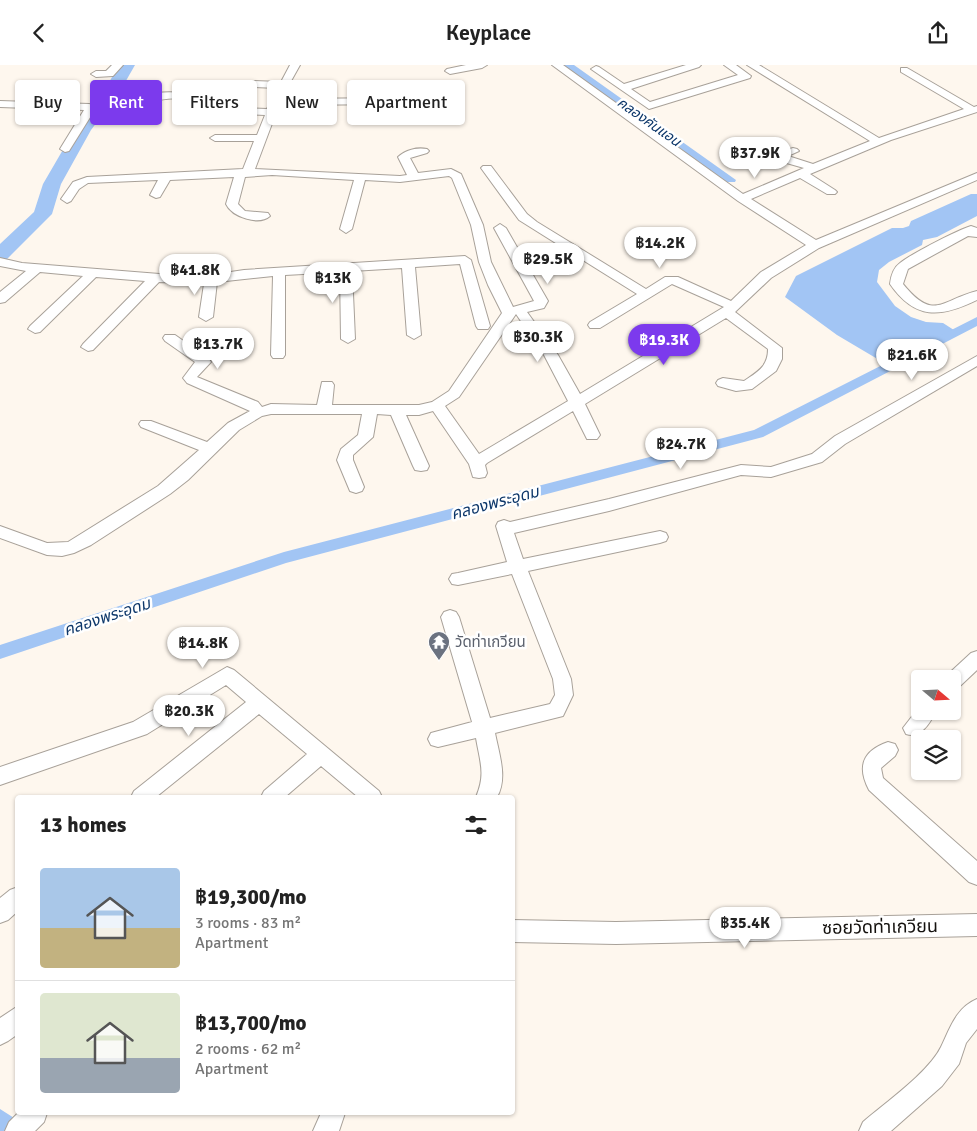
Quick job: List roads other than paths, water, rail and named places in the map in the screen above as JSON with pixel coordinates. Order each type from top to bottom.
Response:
[{"type":"street","points":[[96,74],[109,74],[118,65]]},
{"type":"street","points":[[286,80],[294,65]]},
{"type":"street","points":[[450,71],[482,65]]},
{"type":"street","points":[[557,65],[742,199],[815,245]]},
{"type":"street","points":[[611,65],[596,69],[649,106],[746,75],[729,65]]},
{"type":"street","points":[[622,88],[696,65]]},
{"type":"street","points":[[752,65],[879,142]]},
{"type":"street","points":[[904,70],[975,109]]},
{"type":"street","points":[[162,97],[201,97],[210,101],[208,108],[211,110],[267,107]]},
{"type":"street","points":[[612,104],[636,97]]},
{"type":"street","points":[[0,104],[89,107],[89,111],[65,149]]},
{"type":"street","points":[[742,199],[879,142],[975,109]]},
{"type":"street","points":[[264,216],[237,213],[232,205],[267,120]]},
{"type":"street","points":[[239,129],[263,128]]},
{"type":"street","points":[[214,138],[263,128]]},
{"type":"street","points":[[414,177],[404,157],[410,153],[423,151]]},
{"type":"street","points":[[793,151],[778,156],[789,163],[802,163],[814,168]]},
{"type":"street","points":[[487,167],[522,217],[646,294]]},
{"type":"street","points":[[67,199],[79,182],[245,172],[392,179],[451,171],[457,176],[477,225],[485,262],[494,285],[514,312],[532,325],[577,401],[592,435]]},
{"type":"street","points":[[801,173],[831,192]]},
{"type":"street","points":[[156,195],[166,176]]},
{"type":"street","points":[[437,405],[478,467],[577,401],[729,309],[766,275],[815,245],[977,176]]},
{"type":"street","points":[[346,229],[360,177]]},
{"type":"street","points":[[0,532],[61,550],[76,546],[154,497],[181,476],[241,419],[258,411],[271,409],[318,413],[369,414],[396,410],[419,410],[437,405],[454,394],[514,312],[539,305],[541,301],[500,228]]},
{"type":"street","points":[[975,230],[903,265],[898,274],[896,284],[913,301],[928,311],[948,309],[977,295]]},
{"type":"street","points":[[0,263],[37,269],[197,281],[244,274],[466,260],[483,326]]},
{"type":"street","points":[[408,264],[414,335]]},
{"type":"street","points":[[346,268],[348,339]]},
{"type":"street","points":[[0,299],[37,269]]},
{"type":"street","points":[[35,329],[94,272]]},
{"type":"street","points":[[278,355],[279,272]]},
{"type":"street","points":[[88,347],[155,277]]},
{"type":"street","points":[[206,317],[211,279]]},
{"type":"street","points":[[595,325],[674,279],[729,309],[775,348],[775,359],[771,369],[747,386],[723,383]]},
{"type":"street","points":[[170,338],[204,362],[190,378],[192,380],[253,405],[258,411]]},
{"type":"street","points":[[438,739],[484,729],[556,709],[564,695],[562,679],[510,547],[504,527],[608,505],[741,469],[771,472],[817,458],[840,440],[977,360]]},
{"type":"street","points":[[318,413],[328,385]]},
{"type":"street","points":[[396,410],[421,466]]},
{"type":"street","points":[[356,487],[345,460],[346,453],[365,437],[369,414]]},
{"type":"street","points":[[146,424],[210,449]]},
{"type":"street","points":[[458,579],[660,537]]},
{"type":"street","points":[[450,617],[484,729],[493,777],[492,789],[488,795]]},
{"type":"street","points":[[961,673],[977,658]]},
{"type":"street","points":[[0,776],[140,728],[227,675],[370,795]]},
{"type":"street","points":[[144,795],[259,703]]},
{"type":"street","points":[[913,728],[920,720]]},
{"type":"street","points":[[888,749],[875,760],[870,769],[870,774],[876,784],[977,875]]},
{"type":"street","points":[[273,795],[320,755]]},
{"type":"street","points":[[0,912],[15,900]]},
{"type":"street","name":"ซอยวัดท่าเกวียน","points":[[515,931],[616,933],[977,925]]},
{"type":"street","points":[[872,1131],[933,1077],[950,1055],[956,1037],[962,1028],[977,1011]]},
{"type":"street","points":[[0,1033],[15,1020]]},
{"type":"street","points":[[18,1131],[34,1115]]},
{"type":"street","points":[[326,1131],[333,1115]]},
{"type":"water","points":[[971,194],[977,194],[977,216],[937,237],[923,240],[922,245],[889,262],[879,270],[877,282],[895,306],[911,317],[926,322],[943,323],[957,332],[891,367],[837,335],[785,297],[796,276],[892,228],[909,226],[911,221]]},
{"type":"waterway","points":[[0,255],[43,214],[52,184],[83,129],[111,93],[127,65]]},
{"type":"waterway","name":"คลองคันแอน","points":[[568,65],[731,180]]},
{"type":"waterway","name":"คลองพระอุดม","points":[[0,652],[284,558],[758,434],[977,321]]},
{"type":"waterway","points":[[0,1121],[14,1131]]},
{"type":"place","name":"วัดท่าเกวียน","points":[[439,661]]}]
